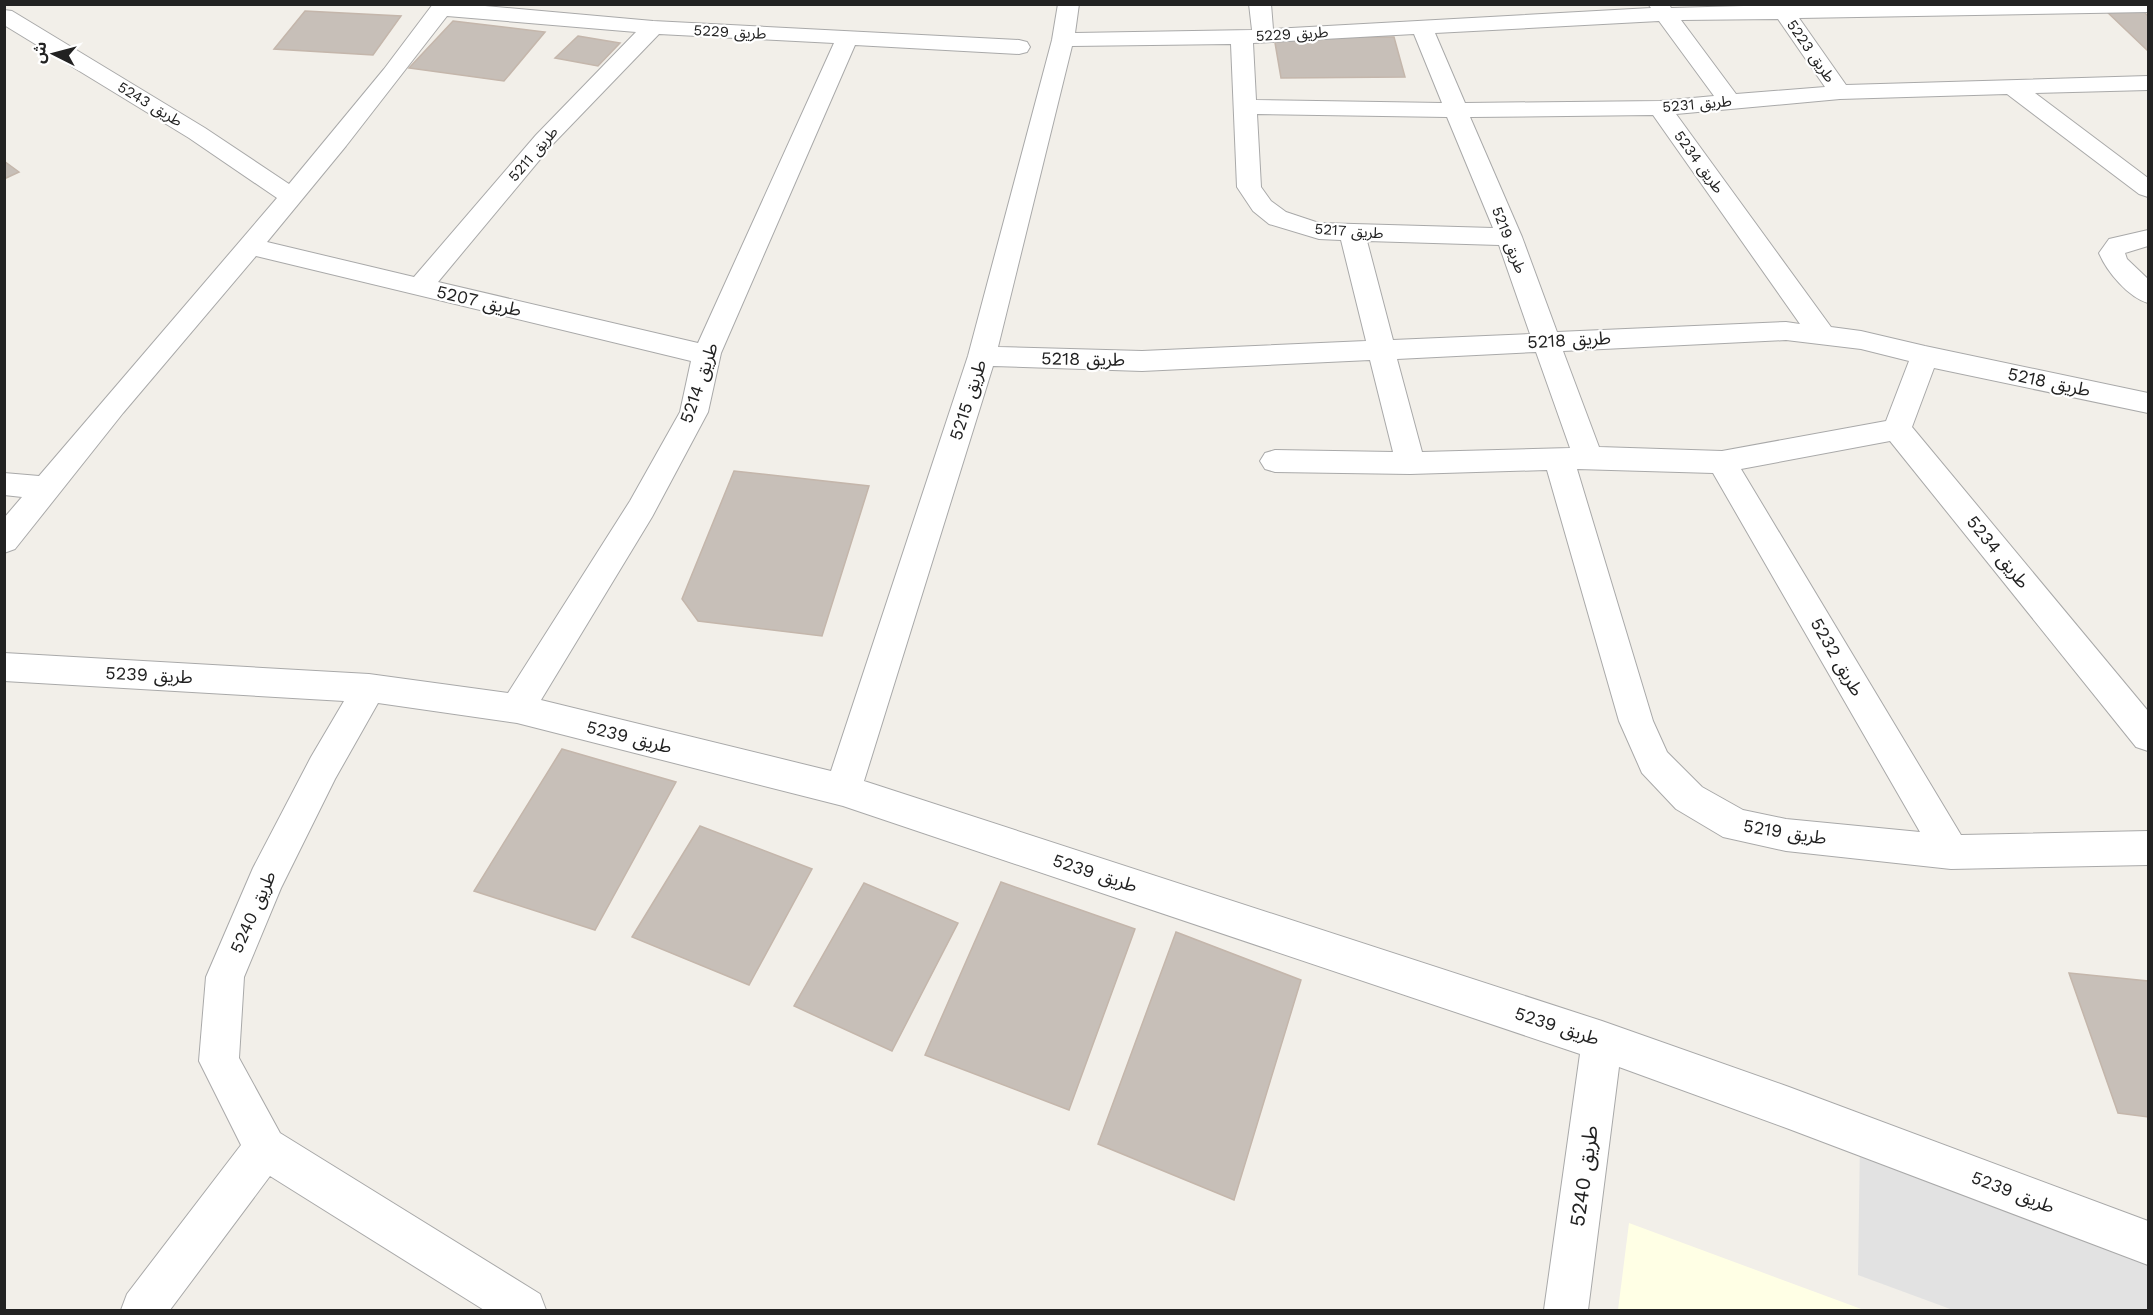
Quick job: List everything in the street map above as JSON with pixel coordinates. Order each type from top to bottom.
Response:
[{"type":"street","points":[[5,16],[18,4]]},
{"type":"street","points":[[678,29],[688,4]]},
{"type":"street","name":"طريق 5215","points":[[843,790],[982,356],[1063,40],[1070,4]]},
{"type":"street","name":"طريق 5217","points":[[1260,4],[1252,36],[1246,107],[1247,171],[1249,187],[1256,202],[1272,216],[1294,226],[1352,233],[1509,237]]},
{"type":"street","name":"طريق 5229","points":[[1063,40],[1252,36],[1421,26],[1516,14],[1663,9],[1783,11],[2148,6]]},
{"type":"street","points":[[4,541],[46,488],[292,197],[443,7]]},
{"type":"street","name":"طريق 5229","points":[[443,7],[570,12],[652,27],[678,29],[1019,47]]},
{"type":"street","points":[[1663,9],[1729,101]]},
{"type":"street","name":"طريق 5223","points":[[1783,11],[1840,92]]},
{"type":"street","name":"طريق 5243","points":[[5,16],[197,133],[292,197]]},
{"type":"street","name":"طريق 5219","points":[[1421,26],[1509,237],[1547,341],[1636,721],[1654,762],[1689,798],[1736,825],[1776,833],[1951,852],[2148,848]]},
{"type":"street","name":"طريق 5211","points":[[420,286],[544,140],[652,27]]},
{"type":"street","name":"طريق 5214","points":[[516,709],[641,509],[694,412],[707,353],[847,39]]},
{"type":"street","name":"طريق 5231","points":[[1246,107],[1455,110],[1660,108],[1840,92],[2148,83]]},
{"type":"street","points":[[2013,87],[2148,189]]},
{"type":"street","name":"طريق 5234","points":[[1660,108],[1822,334]]},
{"type":"street","points":[[1352,233],[1410,463]]},
{"type":"street","points":[[2148,238],[2118,245],[2112,253],[2116,263],[2148,294]]},
{"type":"street","name":"طريق 5207","points":[[250,246],[687,351],[707,353]]},
{"type":"street","name":"طريق 5218","points":[[982,356],[1142,361],[1751,331],[1822,334],[1861,340],[1925,356],[2148,403]]},
{"type":"street","points":[[1275,462],[1410,463],[1574,458],[1722,462],[1897,429],[1925,356]]},
{"type":"street","name":"طريق 5234","points":[[1897,429],[2148,736]]},
{"type":"street","name":"طريق 5232","points":[[1722,462],[1951,852]]},
{"type":"street","points":[[4,484],[46,488]]},
{"type":"street","name":"طريق 5239","points":[[4,667],[369,688],[516,709],[843,790],[1602,1041],[1790,1108],[2148,1243]]},
{"type":"street","name":"طريق 5240","points":[[369,688],[323,768],[266,880],[225,977],[219,1061],[265,1148],[524,1311]]},
{"type":"street","name":"طريق 5240","points":[[1566,1311],[1602,1041]]},
{"type":"street","points":[[143,1311],[265,1148]]},
{"type":"shaded area","points":[[1860,1141],[2148,1244],[2148,1310],[1953,1310],[1858,1275]]},
{"type":"shaded area","points":[[1629,1223],[1864,1310],[1618,1310]]},
{"type":"building","points":[[2141,9],[2148,16],[2148,51],[2106,11]]},
{"type":"building","points":[[305,11],[401,16],[373,55],[274,49]]},
{"type":"building","points":[[453,21],[545,32],[504,81],[409,68]]},
{"type":"building","points":[[578,36],[620,43],[598,66],[555,58]]},
{"type":"building","points":[[1274,37],[1394,37],[1405,77],[1281,78]]},
{"type":"building","points":[[4,161],[19,172],[4,179]]},
{"type":"building","points":[[734,471],[869,486],[822,636],[698,621],[682,599]]},
{"type":"building","points":[[562,749],[676,782],[595,930],[474,891]]},
{"type":"building","points":[[700,826],[812,869],[749,985],[632,937]]},
{"type":"building","points":[[1001,882],[1135,929],[1069,1110],[925,1055]]},
{"type":"building","points":[[864,883],[958,923],[892,1051],[794,1006]]},
{"type":"building","points":[[1176,932],[1301,980],[1234,1200],[1098,1144]]},
{"type":"building","points":[[2069,973],[2148,981],[2148,1117],[2118,1113]]}]
